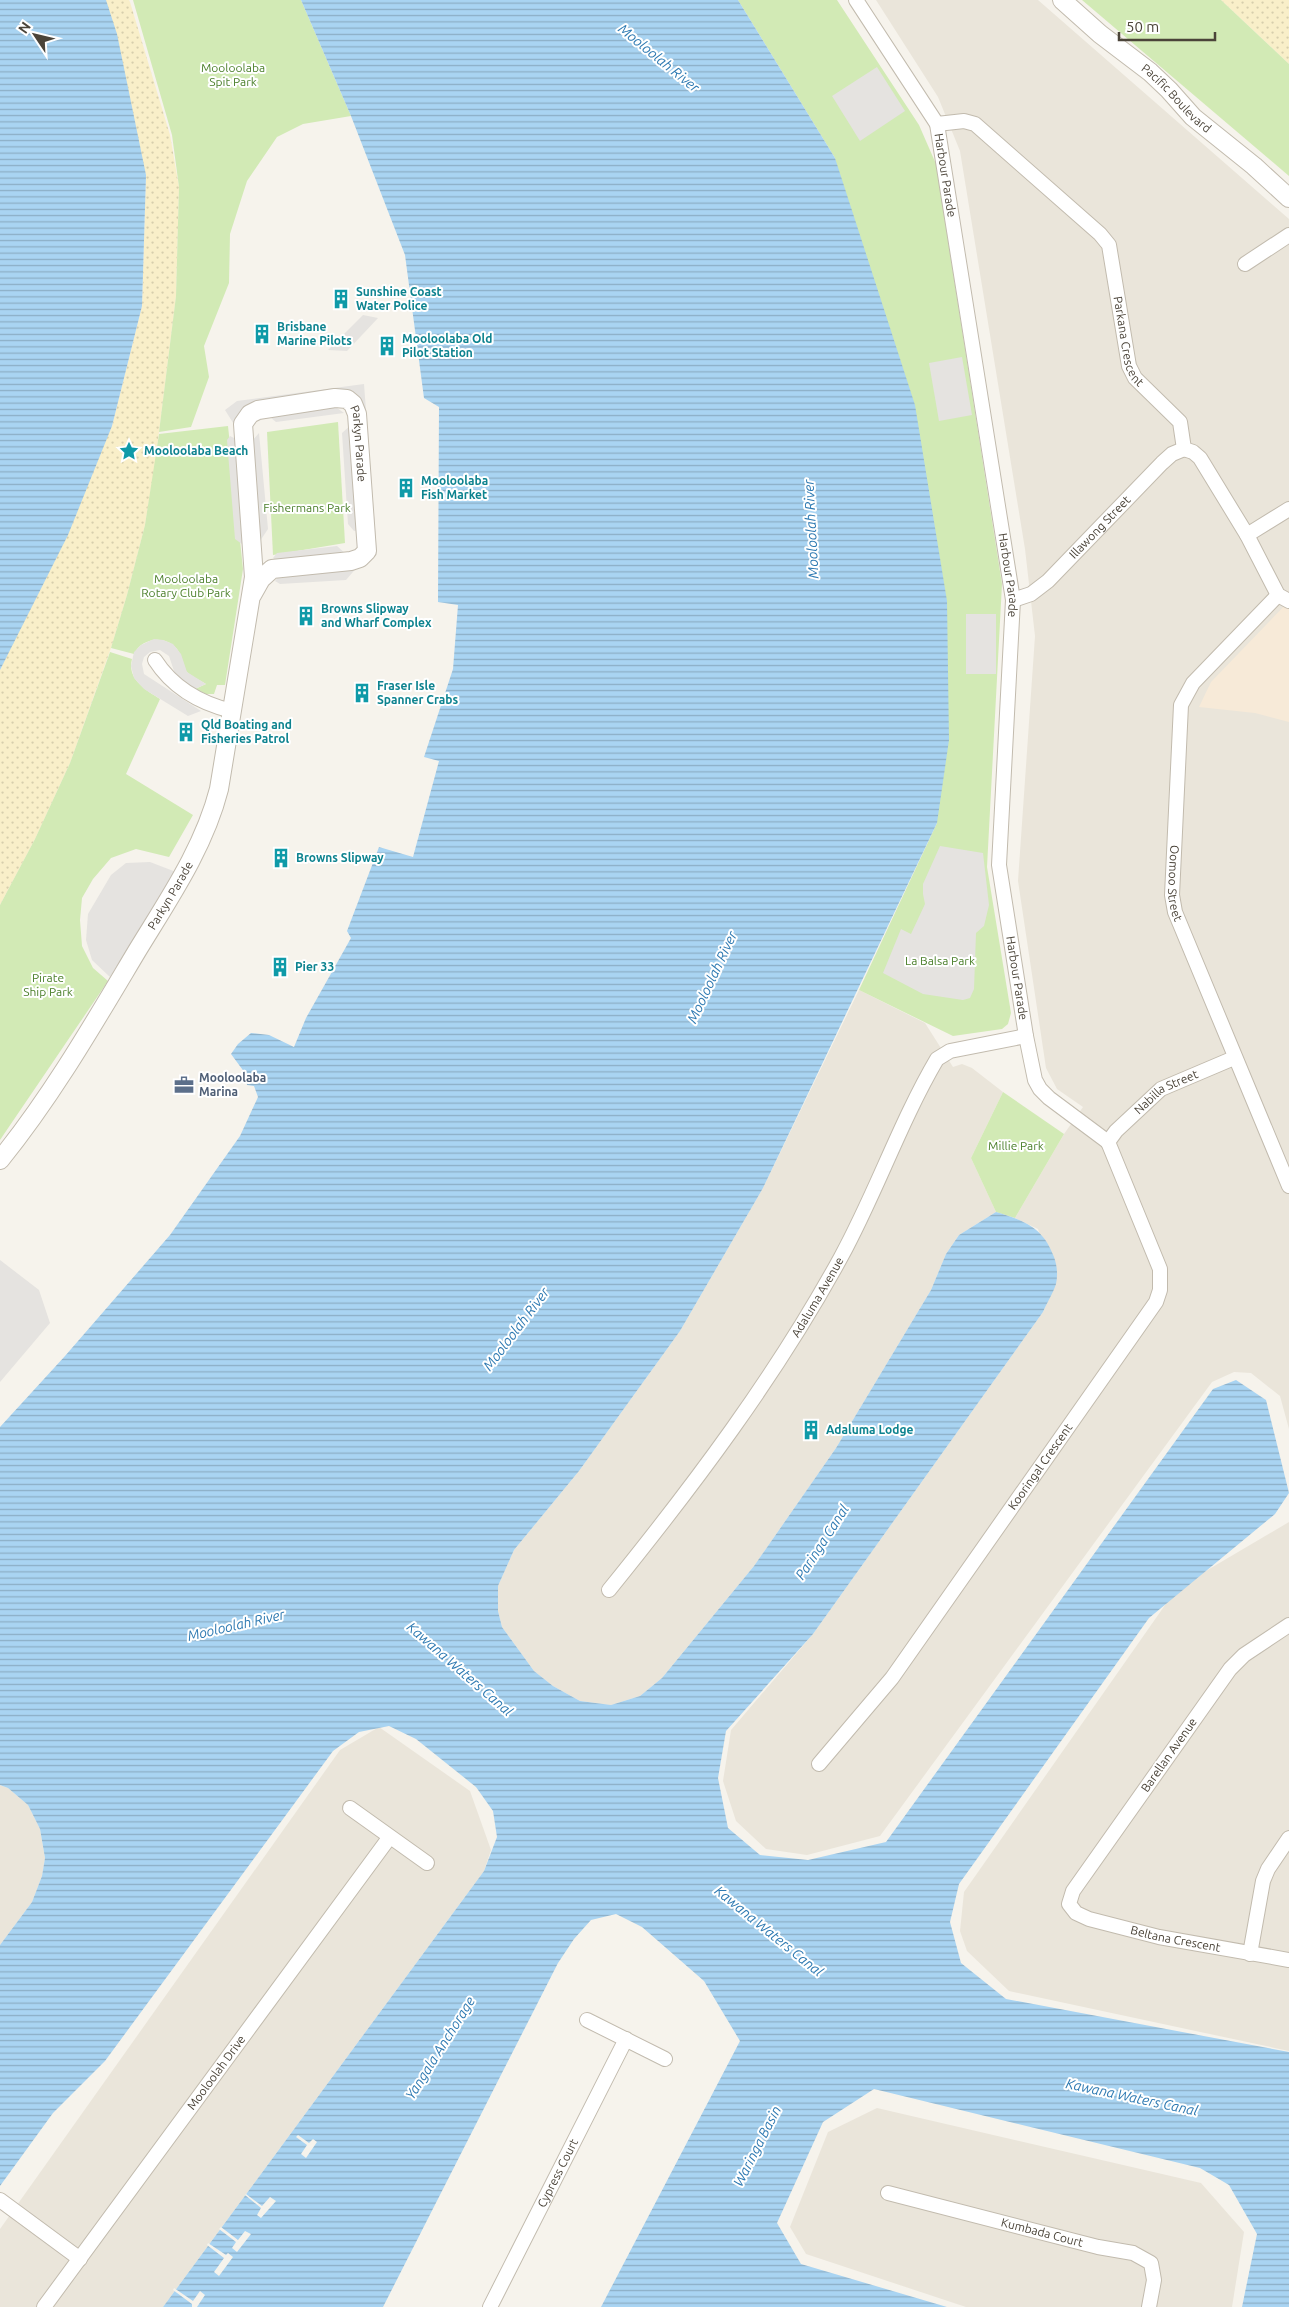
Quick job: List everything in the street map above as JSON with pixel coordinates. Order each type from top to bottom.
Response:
[{"type":"street","name":"Harbour Parade","points":[[856,0],[937,124],[1013,600],[999,865],[1026,1036],[1035,1080],[1040,1089],[1049,1098],[1108,1142]]},
{"type":"street","name":"Pacific Boulevard","points":[[1062,0],[1100,34],[1150,72],[1193,117],[1254,166],[1289,198]]},
{"type":"street","name":"Parkana Crescent","points":[[937,124],[964,121],[975,124],[1100,234],[1108,245],[1129,366],[1135,378],[1180,422],[1184,449]]},
{"type":"street","points":[[1245,264],[1289,235]]},
{"type":"street","name":"Parkyn Parade","points":[[0,1160],[30,1122],[76,1051],[199,844],[213,811],[219,790],[252,595],[254,552],[243,430],[246,418],[258,410],[335,398],[347,399],[353,404],[357,414],[367,551],[360,558],[351,561],[272,569],[260,579],[252,595]]},
{"type":"street","points":[[1184,449],[1193,452],[1200,458],[1247,534],[1283,598]]},
{"type":"street","name":"Illawong Street","points":[[1013,600],[1031,594],[1048,581],[1162,463],[1172,454],[1184,449]]},
{"type":"street","points":[[1247,534],[1289,508]]},
{"type":"street","points":[[254,552],[261,563],[272,569]]},
{"type":"street","name":"Oomoo Street","points":[[1283,598],[1193,684],[1186,694],[1180,715],[1172,896],[1175,912],[1234,1058],[1289,1186]]},
{"type":"street","points":[[155,660],[175,685],[204,703],[232,711]]},
{"type":"street","name":"Adaluma Avenue","points":[[609,1590],[665,1520],[765,1382],[841,1257],[937,1059],[950,1051],[1026,1036]]},
{"type":"street","name":"Nabilla Street","points":[[1108,1142],[1116,1131],[1161,1089],[1234,1058]]},
{"type":"street","name":"Kooringal Crescent","points":[[818,1764],[892,1678],[1156,1302],[1160,1290],[1160,1269],[1108,1142]]},
{"type":"street","name":"Barellan Avenue","points":[[1069,1904],[1073,1891],[1230,1669],[1244,1654],[1289,1625]]},
{"type":"street","points":[[350,1808],[389,1838],[427,1863]]},
{"type":"street","name":"Mooloolah Drive","points":[[44,2307],[389,1838]]},
{"type":"street","points":[[1250,1954],[1263,1881],[1268,1868],[1289,1838]]},
{"type":"street","name":"Beltana Crescent","points":[[1069,1904],[1076,1914],[1089,1919],[1159,1938],[1289,1960]]},
{"type":"street","points":[[587,2020],[665,2059]]},
{"type":"street","name":"Cypress Court","points":[[490,2307],[626,2039]]},
{"type":"street","name":"Kumbada Court","points":[[888,2193],[1098,2247],[1133,2253],[1151,2263],[1154,2280],[1149,2307]]},
{"type":"street","points":[[2,2202],[80,2259]]},
{"type":"shaded area","points":[[876,0],[1038,0],[1289,219],[1289,1429],[1280,1396],[1251,1373],[1234,1372],[1212,1382],[880,1836],[807,1855],[766,1849],[736,1821],[723,1781],[731,1730],[813,1634],[1043,1312],[1056,1283],[1038,1229],[1015,1218],[1064,1134],[1083,1107],[1057,1089],[1046,1068],[1018,881],[1035,636],[1025,549],[960,151],[938,97]]},
{"type":"shaded area","points":[[877,67],[905,111],[860,141],[832,96]]},
{"type":"shaded area","points":[[363,315],[378,318],[347,351],[328,350]]},
{"type":"shaded area","points":[[962,357],[972,415],[939,421],[929,363]]},
{"type":"shaded area","points":[[364,384],[377,554],[369,561],[359,565],[346,580],[280,584],[275,581],[285,568],[273,558],[277,553],[337,546],[347,555],[360,548],[360,530],[354,531],[348,524],[342,433],[352,424],[348,408],[333,405],[344,413],[276,422],[265,413],[252,421],[251,442],[259,433],[268,529],[260,541],[246,547],[235,539],[227,440],[230,436],[236,439],[235,426],[225,410],[237,401]]},
{"type":"shaded area","points":[[1289,601],[1289,722],[1255,713],[1199,707],[1211,682]]},
{"type":"shaded area","points":[[966,614],[996,614],[996,674],[966,674]]},
{"type":"shaded area","points":[[154,639],[173,644],[181,654],[187,672],[206,684],[195,689],[180,680],[175,674],[169,656],[160,650],[150,652],[144,657],[142,664],[144,674],[201,711],[188,716],[144,689],[134,678],[131,666],[134,652],[141,645]]},
{"type":"shaded area","points":[[940,846],[983,853],[989,905],[984,926],[976,933],[974,989],[970,998],[963,1000],[923,994],[883,973],[901,929],[911,934],[925,904],[923,884]]},
{"type":"shaded area","points":[[150,862],[176,872],[110,977],[92,960],[86,940],[88,914],[111,875],[126,863]]},
{"type":"shaded area","points":[[859,990],[925,1023],[953,1067],[962,1064],[972,1068],[1003,1092],[971,1158],[996,1212],[959,1235],[946,1254],[931,1290],[836,1448],[754,1566],[662,1678],[640,1696],[611,1705],[580,1701],[553,1686],[534,1671],[502,1627],[498,1611],[498,1586],[514,1550],[579,1471],[680,1331],[763,1188]]},
{"type":"shaded area","points":[[0,1260],[39,1290],[50,1323],[0,1382]]},
{"type":"shaded area","points":[[1289,1522],[1289,2051],[1009,1991],[967,1951],[960,1931],[964,1892],[1177,1588]]},
{"type":"shaded area","points":[[379,1727],[470,1791],[491,1850],[484,1871],[163,2307],[0,2307],[0,2229],[340,1750]]},
{"type":"shaded area","points":[[0,1785],[8,1788],[28,1805],[40,1829],[45,1858],[42,1876],[32,1902],[0,1945]]},
{"type":"shaded area","points":[[877,2108],[1201,2183],[1244,2232],[1232,2307],[966,2307],[806,2254],[790,2227],[828,2132]]},
{"type":"sand","name":"Mooloolaba Beach","points":[[75,0],[129,0],[130,2],[170,135],[179,187],[176,296],[155,464],[145,525],[127,595],[111,648],[70,763],[35,839],[0,905],[0,670],[112,426],[142,306],[146,175]]},
{"type":"sand","points":[[1221,0],[1289,0],[1289,64]]},
{"type":"green space","name":"Mooloolaba Spit Park","points":[[133,0],[301,0],[351,116],[303,124],[277,137],[247,181],[230,234],[229,283],[204,346],[209,377],[191,427],[159,432],[176,296],[179,187],[172,135]]},
{"type":"green space","name":"La Balsa Park","points":[[738,0],[837,0],[919,125],[936,164],[1002,584],[987,867],[1011,1013],[1008,1024],[1002,1029],[953,1036],[859,990],[937,823],[835,158]]},
{"type":"green space","points":[[1082,0],[1221,0],[1289,64],[1289,176]]},
{"type":"green space","name":"Fishermans Park","points":[[338,422],[345,543],[273,555],[267,432]]},
{"type":"green space","name":"Mooloolaba Rotary Club Park","points":[[228,426],[243,569],[225,685],[217,685],[214,694],[206,694],[195,689],[206,684],[186,671],[179,651],[166,641],[148,641],[142,644],[134,654],[111,648],[145,525],[159,434]]},
{"type":"green space","name":"Pirate Ship Park","points":[[110,652],[132,659],[131,666],[134,678],[160,699],[126,774],[193,815],[169,857],[136,849],[111,858],[93,879],[82,898],[80,920],[82,946],[93,968],[108,981],[0,1140],[0,905],[35,839],[70,763]]},
{"type":"green space","name":"Millie Park","points":[[1003,1092],[1064,1134],[1015,1218],[996,1212],[971,1158]]},
{"type":"water","points":[[0,0],[106,0],[117,34],[146,175],[142,306],[112,426],[68,535],[0,670]]},
{"type":"water","points":[[301,0],[738,0],[835,158],[915,405],[947,601],[949,740],[937,823],[763,1188],[680,1331],[579,1471],[514,1550],[498,1586],[498,1611],[502,1627],[534,1671],[553,1686],[580,1701],[611,1705],[640,1696],[662,1678],[754,1566],[836,1448],[931,1290],[946,1254],[959,1235],[996,1212],[1024,1222],[1044,1239],[1050,1247],[1056,1263],[1056,1284],[1043,1312],[813,1634],[726,1731],[718,1778],[728,1828],[760,1855],[808,1860],[886,1842],[1213,1389],[1236,1380],[1266,1400],[1289,1493],[1275,1514],[1149,1618],[959,1884],[950,1922],[961,1963],[1006,1999],[1289,2052],[1289,2307],[1242,2307],[1257,2234],[1229,2185],[1200,2168],[874,2089],[823,2122],[777,2223],[801,2264],[947,2307],[601,2307],[740,2041],[704,1981],[642,1927],[616,1914],[591,1920],[574,1939],[558,1963],[383,2307],[163,2307],[484,1871],[497,1837],[493,1811],[476,1787],[416,1739],[389,1726],[359,1732],[333,1751],[105,2061],[53,2113],[0,2186],[0,1945],[32,1902],[42,1876],[45,1858],[40,1829],[28,1805],[8,1788],[0,1785],[0,1427],[65,1356],[170,1235],[240,1136],[258,1097],[254,1086],[247,1085],[245,1073],[231,1054],[238,1044],[251,1033],[269,1035],[294,1047],[306,1018],[351,938],[347,931],[379,847],[413,857],[439,761],[424,757],[453,669],[458,605],[438,602],[439,407],[424,398],[405,255],[351,116]]},
{"type":"pier","points":[[298,2135],[309,2143],[313,2139],[317,2142],[306,2158],[301,2154],[307,2145],[296,2137]]},
{"type":"pier","points":[[246,2194],[262,2206],[270,2197],[276,2201],[261,2218],[257,2215],[261,2208]]},
{"type":"pier","points":[[221,2227],[238,2240],[245,2231],[251,2234],[237,2252],[232,2248],[236,2242],[219,2229]]},
{"type":"pier","points":[[208,2243],[226,2255],[228,2253],[233,2257],[219,2276],[214,2272],[224,2258],[207,2245]]},
{"type":"pier","points":[[174,2288],[193,2301],[200,2291],[205,2295],[197,2307],[192,2307],[192,2304],[173,2290]]},
{"type":"place","name":"Sunshine Coast Water Police","points":[[341,299]]},
{"type":"place","name":"Brisbane Marine Pilots","points":[[262,334]]},
{"type":"place","name":"Mooloolaba Old Pilot Station","points":[[387,346]]},
{"type":"place","name":"Mooloolaba Beach","points":[[129,451]]},
{"type":"place","name":"Mooloolaba Fish Market","points":[[406,488]]},
{"type":"place","name":"Browns Slipway and Wharf Complex","points":[[306,616]]},
{"type":"place","name":"Fraser Isle Spanner Crabs","points":[[362,693]]},
{"type":"place","name":"Qld Boating and Fisheries Patrol","points":[[186,732]]},
{"type":"place","name":"Browns Slipway","points":[[281,858]]},
{"type":"place","name":"Pier 33","points":[[280,967]]},
{"type":"place","name":"Mooloolaba Marina","points":[[184,1085]]},
{"type":"place","name":"Adaluma Lodge","points":[[811,1430]]},
{"type":"water label","name":"Mooloolah River","points":[[659,58]]},
{"type":"water label","name":"Mooloolah River","points":[[811,529]]},
{"type":"water label","name":"Mooloolah River","points":[[712,977]]},
{"type":"water label","name":"Mooloolah River","points":[[516,1329]]},
{"type":"water label","name":"Paringa Canal","points":[[822,1542]]},
{"type":"water label","name":"Mooloolah River","points":[[236,1625]]},
{"type":"water label","name":"Kawana Waters Canal","points":[[460,1669]]},
{"type":"water label","name":"Kawana Waters Canal","points":[[769,1931]]},
{"type":"water label","name":"Yangala Anchorage","points":[[440,2048]]},
{"type":"water label","name":"Kawana Waters Canal","points":[[1132,2097]]},
{"type":"water label","name":"Waringa Basin","points":[[757,2146]]}]
